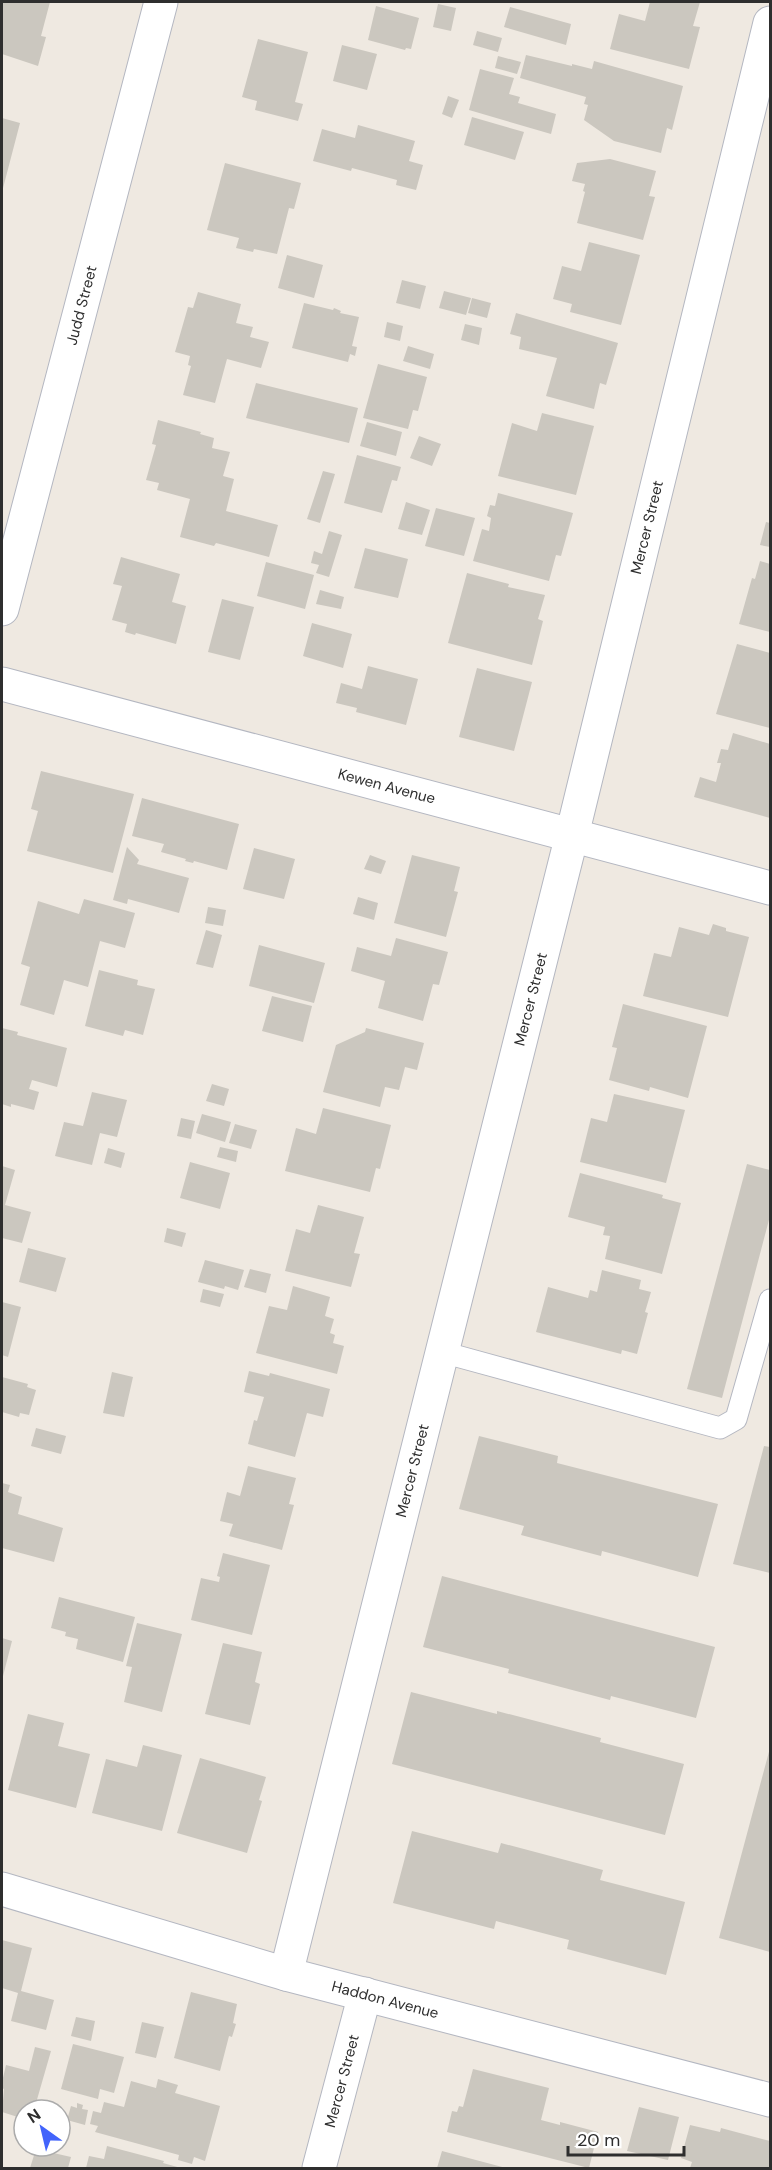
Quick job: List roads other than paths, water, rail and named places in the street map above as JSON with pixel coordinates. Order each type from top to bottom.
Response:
[{"type":"street","name":"Judd Street","points":[[2,609],[161,2]]},
{"type":"street","name":"Mercer Street","points":[[286,1974],[572,835],[771,23]]},
{"type":"street","name":"Kewen Avenue","points":[[2,684],[771,888]]},
{"type":"street","name":"Haddon Avenue","points":[[2,1889],[286,1974],[771,2100]]},
{"type":"street","name":"Mercer Street","points":[[319,2169],[365,1994]]},
{"type":"lane","points":[[442,1352],[720,1428],[736,1419],[771,1300]]}]
